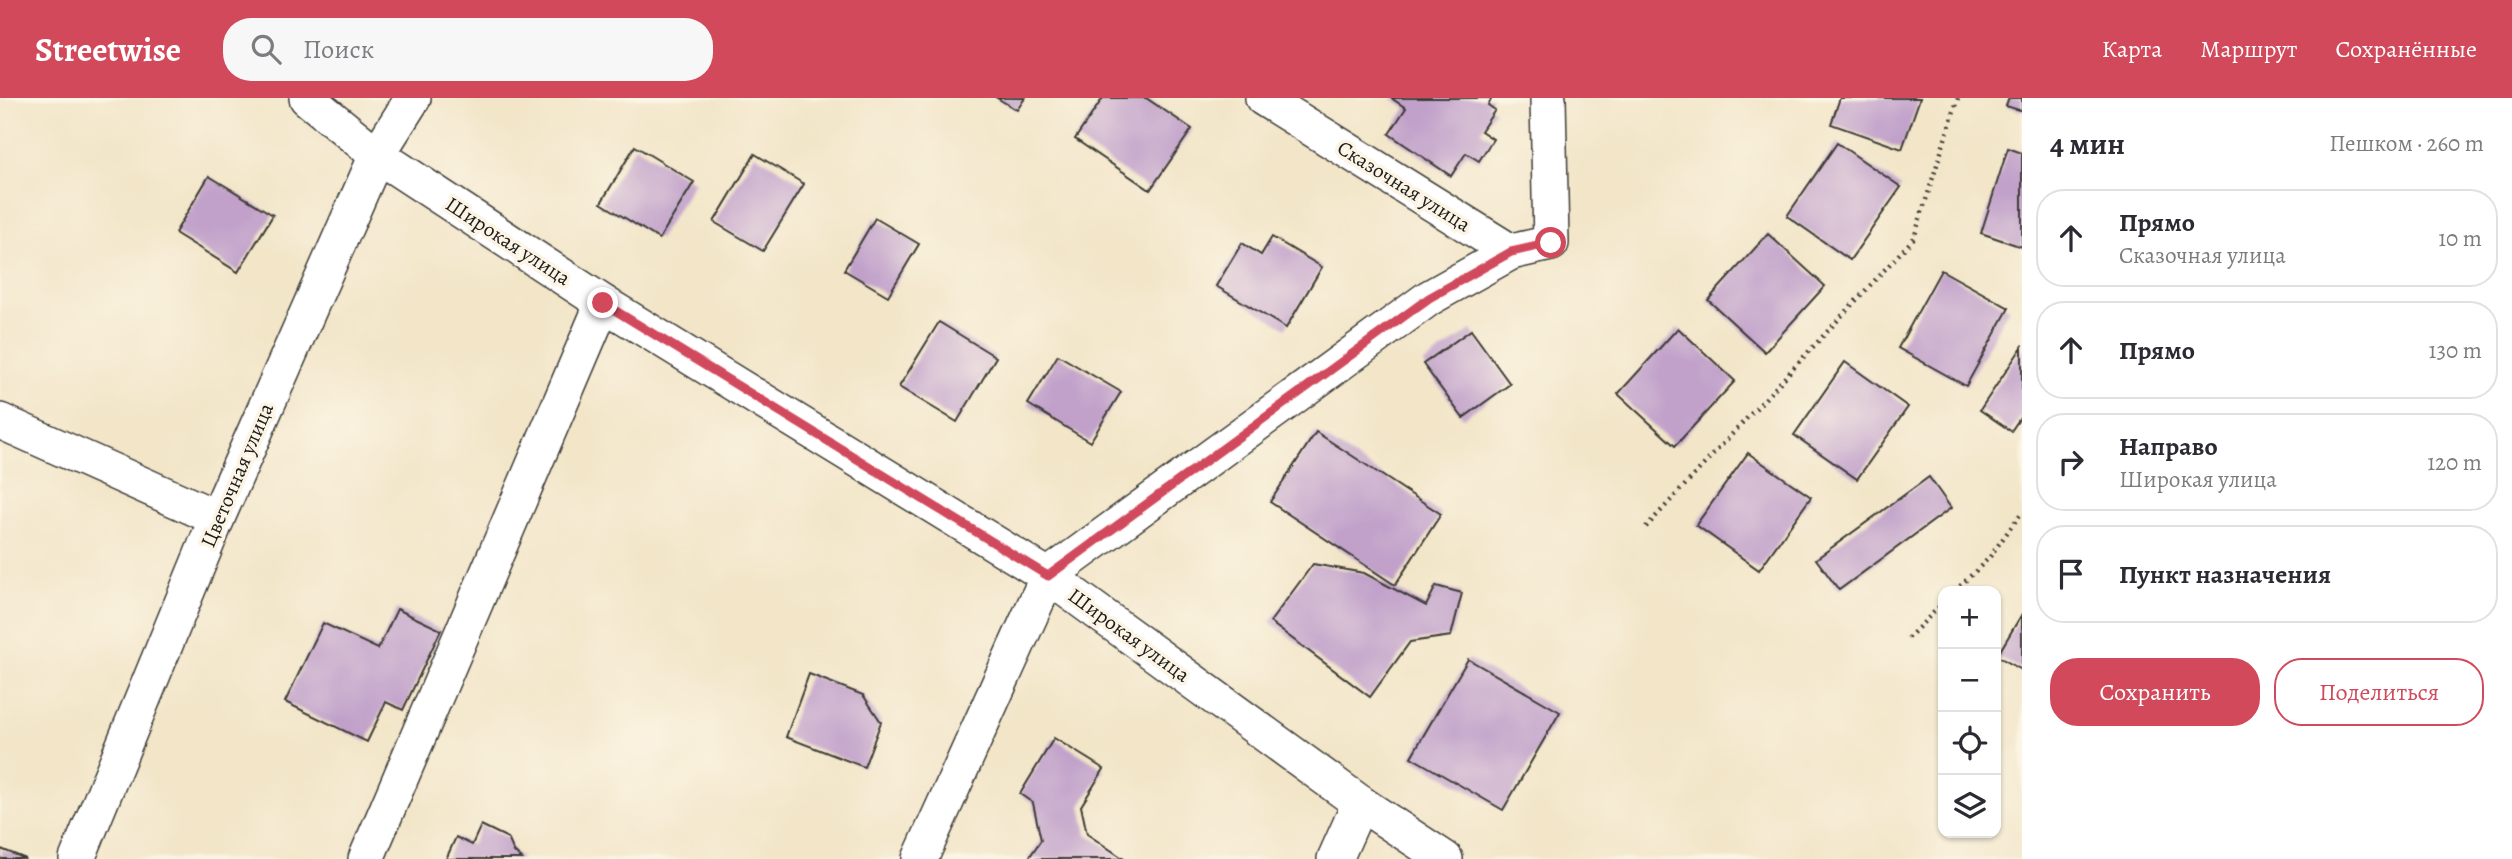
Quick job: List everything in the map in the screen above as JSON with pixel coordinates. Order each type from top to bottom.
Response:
[{"type":"street","name":"Широкая улица","points":[[307,98],[377,155],[603,303],[1048,576],[1360,803],[1445,859]]},
{"type":"street","name":"Цветочная улица","points":[[77,859],[217,519],[377,155],[413,98]]},
{"type":"street","name":"Сказочная улица","points":[[1263,98],[1511,252]]},
{"type":"street","points":[[920,859],[1048,576],[1429,298],[1511,252],[1551,243],[1548,98]]},
{"type":"street","points":[[366,859],[603,303]]},
{"type":"street","points":[[0,421],[217,519]]},
{"type":"street","points":[[1335,859],[1360,803]]},
{"type":"path","points":[[1646,527],[1914,238],[1958,98]]},
{"type":"path","points":[[1960,586],[1989,558],[2022,512]]},
{"type":"path","points":[[1908,638],[1938,608]]},
{"type":"building","points":[[997,98],[1025,98],[1017,110]]},
{"type":"building","points":[[1103,98],[1146,98],[1192,129],[1150,190],[1075,139]]},
{"type":"building","points":[[1391,98],[1492,98],[1488,105],[1495,110],[1481,131],[1493,139],[1479,161],[1466,153],[1451,176],[1389,134],[1406,108]]},
{"type":"building","points":[[1840,98],[1920,98],[1902,149],[1831,124]]},
{"type":"building","points":[[2009,98],[2022,98],[2022,111],[2006,106]]},
{"type":"building","points":[[1837,143],[1901,187],[1850,260],[1787,216]]},
{"type":"building","points":[[635,146],[694,182],[659,239],[601,203]]},
{"type":"building","points":[[2008,148],[2022,153],[2022,247],[1981,233]]},
{"type":"building","points":[[755,154],[804,184],[763,251],[714,222]]},
{"type":"building","points":[[209,176],[273,215],[238,272],[175,233]]},
{"type":"building","points":[[875,218],[919,244],[888,296],[844,270]]},
{"type":"building","points":[[1768,234],[1825,286],[1765,352],[1708,300]]},
{"type":"building","points":[[1272,237],[1322,267],[1286,328],[1216,286],[1242,243],[1261,255]]},
{"type":"building","points":[[1941,270],[2009,308],[1966,386],[1898,348]]},
{"type":"building","points":[[939,322],[996,357],[957,422],[899,387]]},
{"type":"building","points":[[1678,328],[1735,381],[1675,446],[1618,394]]},
{"type":"building","points":[[1471,330],[1510,384],[1463,418],[1423,364]]},
{"type":"building","points":[[2022,347],[2022,415],[2011,431],[1980,410]]},
{"type":"building","points":[[1058,355],[1121,392],[1090,442],[1028,404]]},
{"type":"building","points":[[1845,362],[1908,407],[1857,479],[1794,435]]},
{"type":"building","points":[[1316,432],[1441,514],[1395,585],[1270,502]]},
{"type":"building","points":[[1748,453],[1811,497],[1759,570],[1696,525]]},
{"type":"building","points":[[1929,477],[1951,508],[1839,590],[1816,559]]},
{"type":"building","points":[[1313,564],[1364,573],[1426,606],[1436,586],[1462,593],[1451,636],[1410,642],[1370,697],[1270,622]]},
{"type":"building","points":[[397,609],[441,630],[403,710],[386,702],[367,742],[285,702],[323,623],[378,649]]},
{"type":"building","points":[[2022,614],[2022,670],[2001,658],[2001,649]]},
{"type":"building","points":[[1468,659],[1560,712],[1503,810],[1411,757]]},
{"type":"building","points":[[809,674],[863,695],[881,722],[864,767],[786,737]]},
{"type":"building","points":[[1054,738],[1104,769],[1081,806],[1087,834],[1124,859],[1028,859],[1041,840],[1033,803],[1020,794]]},
{"type":"building","points":[[481,825],[508,838],[514,852],[522,859],[446,859],[456,837],[472,845]]},
{"type":"building","points":[[1,849],[26,859],[0,859]]},
{"type":"route","points":[[603,303],[1048,576],[1429,298],[1511,252],[1551,243]]}]
